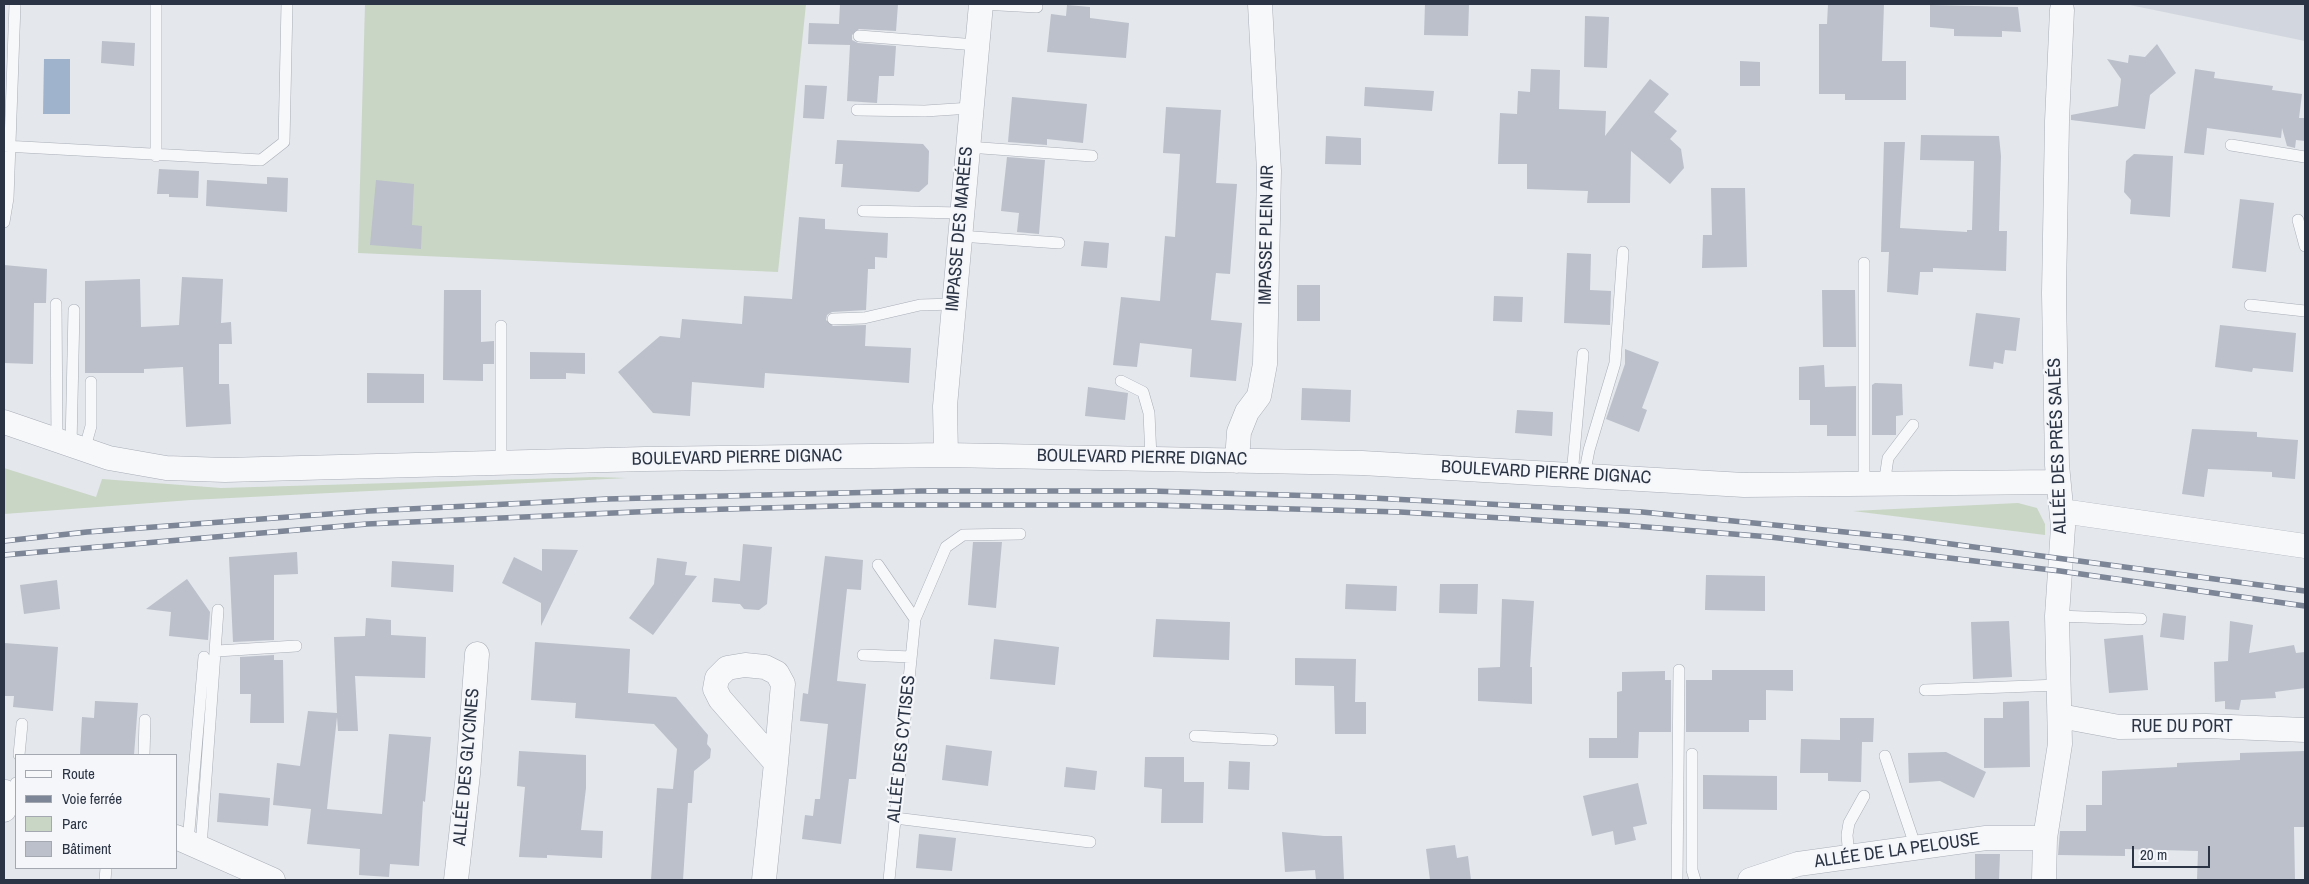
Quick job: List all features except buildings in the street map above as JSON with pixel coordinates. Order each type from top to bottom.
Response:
[{"type":"street","name":"IMPASSE DES MARÉES","points":[[946,455],[945,406],[980,4]]},
{"type":"street","name":"IMPASSE PLEIN AIR","points":[[1237,461],[1239,432],[1247,412],[1259,396],[1265,364],[1268,171],[1260,4]]},
{"type":"street","name":"ALLÉE DES PRÉS SALÉS","points":[[2044,880],[2046,838],[2060,744],[2057,616],[2063,527],[2058,482],[2054,293],[2062,10]]},
{"type":"street","name":"BOULEVARD PIERRE DIGNAC","points":[[4,422],[109,458],[166,468],[225,470],[946,455],[1362,463],[1744,485],[2058,482]]},
{"type":"street","points":[[2062,511],[2305,546]]},
{"type":"street","name":"ALLÉE DES GLYCINES","points":[[456,880],[468,774],[477,654]]},
{"type":"street","name":"RUE DU PORT","points":[[2060,716],[2119,727],[2206,726],[2305,730]]},
{"type":"street","points":[[764,880],[776,763]]},
{"type":"street","name":"ALLÉE DE LA PELOUSE","points":[[1750,880],[1798,864],[1986,838],[2046,838]]},
{"type":"street","points":[[188,842],[273,880]]},
{"type":"lane","points":[[4,222],[8,198],[6,146],[15,4]]},
{"type":"lane","points":[[156,4],[156,156]]},
{"type":"lane","points":[[6,146],[156,156],[261,160],[284,142],[287,4]]},
{"type":"lane","points":[[980,4],[1038,7]]},
{"type":"lane","points":[[859,36],[977,45]]},
{"type":"lane","points":[[857,110],[925,111],[971,108]]},
{"type":"lane","points":[[2231,145],[2305,157]]},
{"type":"lane","points":[[968,147],[1092,156]]},
{"type":"lane","points":[[862,211],[962,213]]},
{"type":"lane","points":[[2298,220],[2305,246]]},
{"type":"lane","points":[[960,236],[1060,243]]},
{"type":"lane","points":[[1578,475],[1589,450],[1615,363],[1623,252]]},
{"type":"lane","points":[[1864,263],[1874,484]]},
{"type":"lane","points":[[56,304],[71,446]]},
{"type":"lane","points":[[833,319],[864,318],[920,305],[954,304]]},
{"type":"lane","points":[[2250,304],[2305,311]]},
{"type":"lane","points":[[71,446],[74,310]]},
{"type":"lane","points":[[501,326],[502,463]]},
{"type":"lane","points":[[1578,475],[1583,354]]},
{"type":"lane","points":[[1121,381],[1143,392],[1149,413],[1151,458]]},
{"type":"lane","points":[[71,446],[90,426],[90,382]]},
{"type":"lane","points":[[1874,484],[1888,458],[1913,425]]},
{"type":"lane","name":"ALLÉE DES CYTISES","points":[[889,880],[915,619],[946,547],[963,535],[1020,534]]},
{"type":"lane","points":[[878,565],[915,619]]},
{"type":"lane","points":[[188,842],[217,651],[218,610]]},
{"type":"lane","points":[[2057,616],[2141,619]]},
{"type":"lane","points":[[217,651],[296,646]]},
{"type":"lane","points":[[862,655],[912,657]]},
{"type":"lane","points":[[188,842],[204,657]]},
{"type":"lane","points":[[1677,880],[1679,670]]},
{"type":"lane","points":[[1925,690],[2059,685]]},
{"type":"lane","points":[[144,754],[145,720]]},
{"type":"lane","points":[[19,754],[22,724]]},
{"type":"lane","points":[[1195,736],[1272,740]]},
{"type":"lane","points":[[1692,754],[1692,870],[1695,880]]},
{"type":"lane","points":[[1885,756],[1916,848]]},
{"type":"lane","points":[[1850,857],[1847,835],[1850,823],[1864,796]]},
{"type":"lane","points":[[895,818],[1090,842]]},
{"type":"shaded area","points":[[2125,4],[2305,4],[2305,41]]},
{"type":"green space","points":[[365,4],[806,4],[778,272],[358,253]]},
{"type":"green space","points":[[4,468],[96,497],[102,479],[221,488],[595,477],[627,478],[191,500],[4,514]]},
{"type":"green space","points":[[2018,503],[2037,508],[2045,524],[2045,535],[1853,511]]},
{"type":"water","points":[[44,59],[70,59],[70,114],[43,114]]},
{"type":"railway","points":[[4,541],[87,532],[369,511],[607,499],[921,491],[1151,491],[1353,497],[1642,512],[1906,538],[2305,591]]},
{"type":"railway","points":[[4,555],[367,524],[658,511],[872,505],[1151,505],[1400,512],[1622,525],[1770,537],[2060,571],[2305,606]]}]
